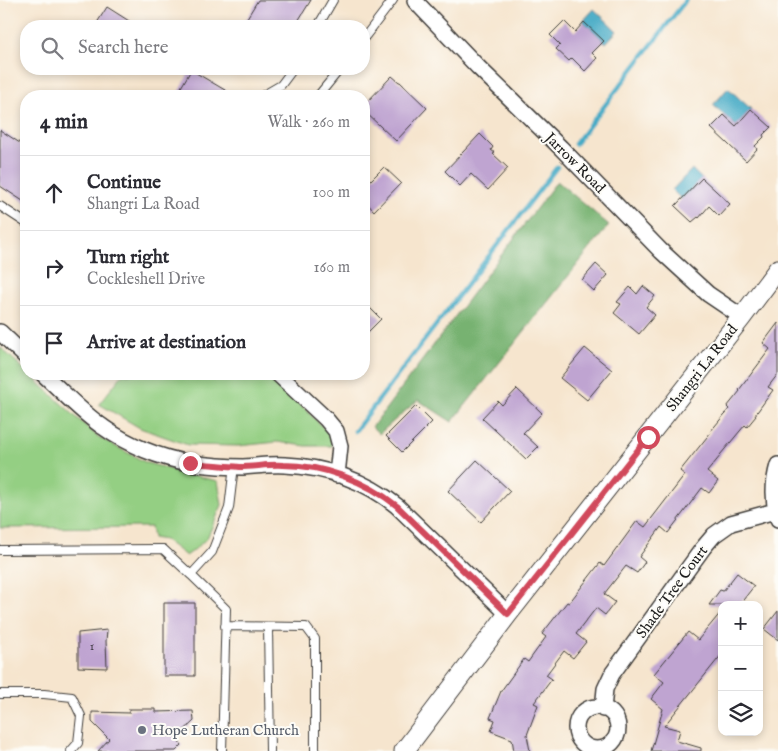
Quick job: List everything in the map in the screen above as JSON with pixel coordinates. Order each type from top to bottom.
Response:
[{"type":"street","name":"Jarrow Road","points":[[414,1],[661,251],[708,294],[742,317]]},
{"type":"street","name":"Shangri La Road","points":[[404,751],[508,614],[778,270]]},
{"type":"street","points":[[0,332],[20,351]]},
{"type":"street","points":[[50,380],[84,413],[113,434],[139,448],[190,463],[234,466],[284,465],[309,468],[337,474],[370,487],[384,495],[397,506],[508,614]]},
{"type":"street","points":[[284,380],[326,419],[336,431],[340,446],[337,474]]},
{"type":"street","points":[[777,515],[774,492],[778,465]]},
{"type":"street","name":"Shade Tree Court","points":[[603,709],[605,689],[612,674],[714,535],[731,523],[777,515]]},
{"type":"lane","points":[[322,20],[334,0]]},
{"type":"lane","points":[[370,30],[393,0]]},
{"type":"lane","points":[[273,90],[281,86],[289,75]]},
{"type":"lane","points":[[323,90],[335,75]]},
{"type":"lane","points":[[0,206],[20,218]]},
{"type":"lane","points":[[191,575],[212,552],[226,517],[229,508],[234,466]]},
{"type":"lane","points":[[0,550],[163,550],[191,575],[226,609],[222,751]]},
{"type":"lane","points":[[225,626],[306,627],[315,639],[315,751]]},
{"type":"lane","points":[[268,626],[270,751]]},
{"type":"lane","points":[[0,694],[44,694],[72,697],[80,716],[78,743],[71,751]]},
{"type":"green space","points":[[557,181],[609,225],[452,422],[418,400],[379,434],[372,427]]},
{"type":"green space","points":[[0,347],[20,365],[20,380],[36,380],[98,437],[147,463],[218,481],[222,505],[207,538],[186,556],[165,540],[153,538],[151,527],[0,528]]},
{"type":"green space","points":[[118,380],[276,380],[330,434],[332,446],[306,446],[277,442],[238,446],[188,445],[140,428],[99,404]]},
{"type":"water","points":[[594,9],[617,31],[606,43],[583,21]]},
{"type":"water","points":[[728,88],[751,109],[736,126],[713,105]]},
{"type":"water","points":[[692,169],[702,179],[681,199],[672,190]]},
{"type":"building","points":[[258,0],[311,0],[299,20],[246,20]]},
{"type":"building","points":[[107,7],[128,20],[99,20]]},
{"type":"building","points":[[564,21],[575,32],[584,22],[604,41],[592,53],[597,58],[585,71],[572,58],[569,61],[556,49],[560,45],[550,35]]},
{"type":"building","points":[[188,75],[199,75],[225,90],[179,90]]},
{"type":"building","points":[[392,76],[427,108],[396,141],[370,117],[370,99]]},
{"type":"building","points":[[751,109],[771,127],[755,146],[757,149],[746,161],[711,128],[724,115],[736,126]]},
{"type":"building","points":[[0,130],[20,143],[20,199],[0,186]]},
{"type":"building","points":[[480,134],[493,147],[491,150],[495,153],[493,154],[508,168],[488,190],[471,174],[460,186],[445,171]]},
{"type":"building","points":[[384,167],[401,183],[374,211],[370,207],[370,181]]},
{"type":"building","points":[[702,178],[730,204],[719,216],[709,206],[699,218],[692,222],[675,206]]},
{"type":"building","points":[[596,264],[608,275],[594,291],[582,280]]},
{"type":"building","points":[[643,286],[655,296],[646,307],[655,315],[639,334],[614,313],[621,304],[617,302],[630,287],[637,294]]},
{"type":"building","points":[[370,308],[381,319],[370,330]]},
{"type":"building","points":[[778,323],[778,374],[768,387],[773,390],[756,416],[747,427],[745,425],[707,472],[718,481],[709,493],[702,488],[668,533],[661,527],[639,557],[645,562],[637,573],[626,566],[604,594],[615,602],[605,615],[596,608],[576,634],[586,642],[573,658],[564,651],[546,675],[552,679],[534,703],[538,705],[527,735],[530,751],[514,751],[512,739],[491,731],[495,720],[490,718],[501,691],[524,659],[528,662],[546,637],[542,634],[600,563],[604,566],[637,521],[645,527],[685,475],[680,471],[729,409],[727,407],[770,349],[763,343]]},
{"type":"building","points":[[585,348],[612,370],[587,400],[560,378]]},
{"type":"building","points":[[517,389],[542,413],[523,433],[538,447],[526,459],[482,418],[498,401],[502,405]]},
{"type":"building","points":[[416,406],[432,422],[402,452],[386,436]]},
{"type":"building","points":[[477,460],[510,491],[481,522],[448,491]]},
{"type":"building","points":[[737,573],[754,586],[742,601],[718,601],[718,605],[709,605],[720,590],[723,591]]},
{"type":"building","points":[[164,603],[195,603],[195,676],[164,676]]},
{"type":"building","points":[[778,611],[778,640],[764,629]]},
{"type":"building","points":[[718,616],[718,659],[664,726],[680,730],[677,741],[701,748],[701,751],[651,751],[663,709],[651,699],[664,682],[654,674],[688,632],[698,640]]},
{"type":"building","points":[[107,630],[107,668],[78,667],[78,633]]},
{"type":"building","name":"Hope Lutheran Church","points":[[129,709],[156,709],[156,712],[193,711],[194,721],[176,738],[182,745],[176,751],[98,751],[109,739],[92,722],[92,712],[129,713]]},
{"type":"waterway","points":[[575,144],[686,0]]},
{"type":"waterway","points":[[355,431],[557,167]]},
{"type":"place","name":"Hope Lutheran Church","points":[[142,730]]},
{"type":"route","points":[[190,463],[242,467],[284,465],[309,468],[353,479],[370,487],[384,495],[397,506],[508,614],[648,437]]}]
